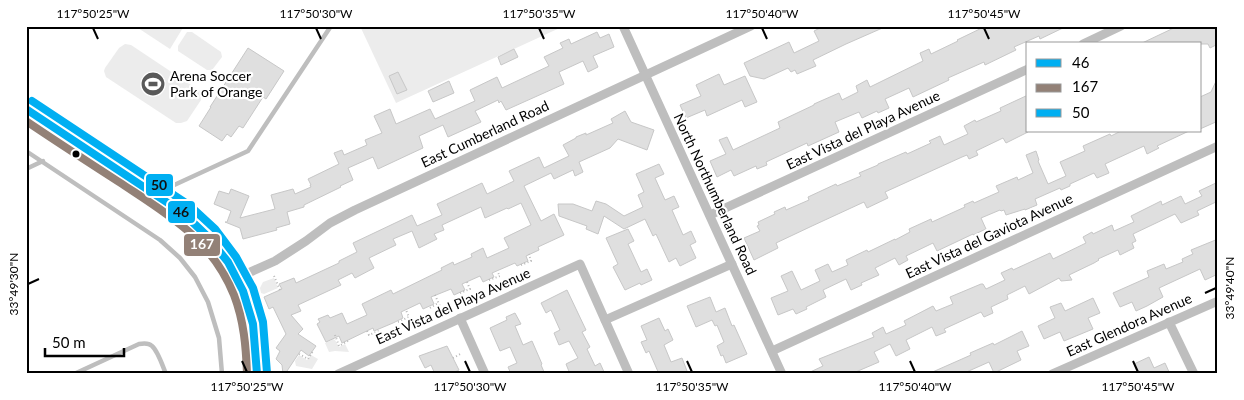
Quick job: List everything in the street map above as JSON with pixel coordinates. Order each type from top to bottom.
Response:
[{"type":"street","name":"North Northumberland Road","points":[[623,26],[782,374]]},
{"type":"street","name":"East Cumberland Road","points":[[237,278],[261,268],[282,256],[330,223],[354,210],[751,26]]},
{"type":"street","points":[[1086,42],[1120,26]]},
{"type":"street","name":"East Vista del Playa Avenue","points":[[710,215],[1026,70]]},
{"type":"street","points":[[26,109],[163,199],[206,233],[224,256],[237,278],[250,310],[253,323],[257,374]]},
{"type":"street","name":"East Vista del Gaviota Avenue","points":[[772,351],[1218,146]]},
{"type":"street","name":"East Vista del Playa Avenue","points":[[338,374],[580,264],[605,320]]},
{"type":"street","points":[[629,374],[605,320],[732,264]]},
{"type":"street","name":"East Glendora Avenue","points":[[1055,373],[1218,301]]},
{"type":"street","points":[[460,318],[485,374]]},
{"type":"street","points":[[1169,322],[1194,374]]},
{"type":"lane","points":[[163,199],[172,186],[248,151],[331,26]]},
{"type":"lane","points":[[26,151],[160,240],[180,258],[203,290],[214,318],[219,338],[222,374]]},
{"type":"lane","points":[[26,169],[42,161]]},
{"type":"lane","points":[[74,374],[144,343],[154,349],[166,374]]},
{"type":"path","points":[[521,265],[531,261],[528,254]]},
{"type":"path","points":[[489,280],[500,276],[497,271]]},
{"type":"path","points":[[274,276],[280,290]]},
{"type":"path","points":[[460,293],[470,289],[466,282]]},
{"type":"path","points":[[435,295],[442,311]]},
{"type":"path","points":[[430,308],[438,303]]},
{"type":"path","points":[[398,322],[409,317],[406,310]]},
{"type":"path","points":[[367,331],[369,335],[381,330]]},
{"type":"path","points":[[334,335],[339,346],[348,342]]},
{"type":"path","points":[[298,354],[308,359],[313,351]]},
{"type":"path","points":[[454,358],[462,353]]},
{"type":"shaded area","points":[[135,26],[184,26],[170,49]]},
{"type":"shaded area","points":[[360,26],[564,26],[396,103]]},
{"type":"shaded area","points":[[187,32],[192,32],[221,52],[222,57],[212,70],[207,70],[178,51],[178,46]]},
{"type":"shaded area","name":"Arena Soccer Park of Orange","points":[[125,44],[131,45],[200,91],[201,100],[187,121],[176,123],[106,77],[105,68],[119,48]]},
{"type":"shaded area","points":[[274,278],[278,288],[264,294],[261,293],[260,288],[263,282]]},
{"type":"shaded area","points":[[333,339],[339,347],[345,344],[349,352],[329,352],[325,343]]},
{"type":"shaded area","points":[[299,355],[307,360],[311,355],[318,359],[312,369],[296,366],[295,361]]},
{"type":"building","points":[[824,26],[887,26],[813,60],[816,66],[797,74],[795,70],[791,72],[788,68],[764,79],[750,76],[744,63],[789,42],[794,53],[819,41],[814,31]]},
{"type":"building","points":[[986,26],[1067,26],[1040,39],[1039,36],[1014,47],[1016,50],[985,65],[984,62],[948,78],[949,80],[913,97],[909,88],[885,99],[889,108],[878,113],[877,111],[862,118],[859,112],[835,122],[839,132],[808,146],[807,143],[766,162],[767,165],[757,169],[756,166],[734,176],[731,170],[717,177],[710,161],[726,154],[719,140],[727,137],[733,150],[780,128],[778,122],[814,104],[839,93],[842,100],[858,92],[856,86],[867,80],[870,87],[923,61],[920,53],[929,49],[931,54]]},
{"type":"building","points":[[1178,26],[1218,26],[1218,44],[1210,48],[1208,44],[1202,44],[1202,42],[1144,42]]},
{"type":"building","points":[[597,32],[600,38],[609,34],[614,47],[593,56],[598,67],[588,72],[583,61],[559,72],[564,84],[506,110],[501,101],[499,103],[498,100],[475,111],[481,122],[448,137],[443,125],[419,136],[423,148],[378,169],[373,157],[348,168],[353,180],[304,205],[304,207],[287,212],[290,224],[276,228],[277,230],[243,239],[240,228],[225,222],[227,222],[231,211],[214,204],[219,191],[229,194],[231,189],[249,196],[240,218],[275,209],[271,195],[293,189],[295,194],[311,187],[308,179],[339,164],[334,153],[342,150],[344,155],[367,145],[365,140],[382,133],[374,116],[390,109],[396,124],[430,109],[435,119],[475,101],[470,90],[497,77],[502,88],[549,66],[544,57],[563,48],[560,43],[569,39],[571,44]]},
{"type":"building","points":[[248,48],[284,71],[266,99],[263,97],[243,128],[239,126],[231,137],[227,134],[222,141],[199,126]]},
{"type":"building","points":[[514,49],[518,57],[501,65],[498,57]]},
{"type":"building","points":[[398,72],[407,90],[397,94],[389,76]]},
{"type":"building","points":[[719,74],[724,85],[745,76],[757,102],[745,107],[742,100],[707,116],[705,110],[686,118],[680,105],[701,96],[696,85]]},
{"type":"building","points":[[1218,77],[1218,121],[1202,128],[1202,96],[1211,92]]},
{"type":"building","points":[[449,81],[454,93],[433,102],[428,91]]},
{"type":"building","points":[[1026,96],[1026,132],[1028,132],[1006,143],[1003,138],[976,151],[978,155],[969,159],[967,155],[885,192],[888,198],[867,208],[864,202],[812,226],[776,243],[778,248],[754,260],[744,238],[760,231],[757,226],[759,225],[758,222],[775,214],[774,212],[785,207],[786,210],[809,200],[808,197],[836,184],[837,186],[861,176],[859,173],[906,152],[907,154],[931,143],[929,141],[940,136],[944,145],[968,134],[964,126],[1001,111],[1000,108]]},
{"type":"building","points":[[625,111],[631,122],[654,130],[647,150],[618,139],[610,148],[579,162],[583,172],[575,176],[573,170],[554,179],[551,173],[524,186],[541,221],[554,214],[564,235],[538,247],[539,250],[526,256],[528,261],[517,266],[515,263],[492,273],[494,277],[483,282],[480,276],[462,284],[465,290],[454,295],[451,289],[431,297],[434,304],[423,309],[420,303],[401,312],[403,318],[393,323],[374,331],[373,328],[342,343],[339,336],[326,342],[317,324],[320,322],[318,319],[328,315],[330,318],[342,313],[347,324],[367,315],[362,304],[391,290],[393,294],[442,270],[441,268],[453,262],[454,265],[472,257],[471,254],[483,248],[487,258],[509,248],[504,238],[531,225],[521,203],[485,218],[481,207],[442,225],[444,230],[434,234],[437,239],[419,248],[412,231],[393,239],[396,245],[369,258],[374,268],[355,278],[352,273],[338,280],[341,285],[298,305],[301,311],[291,315],[303,329],[298,334],[316,346],[309,356],[301,350],[285,374],[283,374],[282,365],[276,359],[280,351],[276,348],[286,334],[273,307],[269,309],[264,297],[282,289],[279,284],[294,278],[296,283],[339,263],[339,261],[357,252],[353,243],[412,215],[417,226],[442,215],[437,204],[482,183],[487,194],[514,181],[509,171],[539,157],[544,168],[569,156],[563,145],[576,137],[586,133],[586,135],[613,123],[611,119]]},
{"type":"building","points":[[1119,132],[1187,132],[1157,146],[1159,148],[1147,154],[1144,146],[1105,164],[1109,173],[1097,178],[1094,173],[1061,190],[1060,188],[1035,199],[1037,205],[1006,215],[1004,210],[1000,210],[981,218],[986,229],[937,251],[933,243],[906,256],[908,260],[899,265],[895,258],[875,268],[879,275],[851,290],[846,279],[823,290],[826,297],[806,307],[807,309],[796,314],[793,309],[778,315],[771,298],[788,291],[781,276],[792,271],[801,290],[820,281],[815,270],[828,264],[832,272],[848,265],[846,260],[895,240],[910,232],[909,229],[931,219],[932,222],[965,207],[964,205],[973,201],[974,203],[999,192],[996,186],[1017,177],[1018,180],[1033,173],[1026,155],[1036,151],[1038,161],[1048,184],[1066,176],[1060,162],[1085,151],[1083,146],[1110,134],[1111,136]]},
{"type":"building","points":[[659,164],[664,174],[655,178],[665,200],[674,196],[679,207],[672,210],[683,235],[691,231],[696,242],[690,245],[696,258],[680,266],[676,258],[669,262],[656,234],[653,236],[645,219],[624,229],[604,216],[598,234],[586,229],[587,226],[559,216],[558,204],[573,204],[592,211],[596,201],[606,204],[624,216],[643,207],[638,195],[644,192],[636,174]]},
{"type":"building","points":[[1218,182],[1218,201],[1197,211],[1199,215],[1181,223],[1175,214],[1133,234],[1136,241],[1132,243],[1134,248],[1120,255],[1118,250],[1098,259],[1094,263],[1069,275],[1072,280],[1061,281],[1059,278],[1029,294],[1025,286],[1007,295],[1008,299],[991,307],[993,313],[984,317],[981,312],[944,329],[946,332],[936,336],[932,327],[906,340],[910,349],[896,356],[890,344],[874,352],[879,362],[851,374],[806,374],[823,366],[819,359],[874,337],[872,333],[883,327],[886,334],[906,325],[904,321],[933,306],[936,311],[953,304],[950,297],[981,284],[986,289],[1005,280],[1001,273],[1012,268],[1013,270],[1050,253],[1053,259],[1086,243],[1083,237],[1092,232],[1093,234],[1112,225],[1114,231],[1134,222],[1131,216],[1161,201],[1162,205],[1181,196],[1185,204],[1202,196],[1199,191]]},
{"type":"building","points":[[628,229],[634,241],[628,244],[641,272],[647,269],[652,280],[625,290],[613,267],[618,264],[606,238]]},
{"type":"building","points":[[1218,239],[1218,274],[1205,280],[1200,269],[1159,288],[1163,297],[1147,306],[1136,311],[1132,302],[1120,307],[1113,293],[1149,277],[1147,271],[1164,264],[1166,269],[1183,262],[1182,259],[1193,254],[1191,250]]},
{"type":"building","points":[[567,290],[586,330],[582,332],[590,347],[587,349],[595,366],[600,363],[605,374],[570,374],[566,364],[578,358],[569,341],[559,345],[554,333],[560,330],[551,310],[546,313],[541,303]]},
{"type":"building","points":[[710,297],[716,312],[725,308],[747,354],[726,363],[717,346],[724,342],[717,325],[715,326],[712,320],[696,327],[687,306]]},
{"type":"building","points":[[1093,298],[1100,313],[1088,318],[1093,329],[1064,341],[1060,332],[1044,339],[1038,326],[1055,318],[1050,307],[1061,303],[1065,311]]},
{"type":"building","points":[[515,313],[521,324],[515,326],[523,345],[532,341],[545,374],[511,374],[508,367],[517,363],[510,347],[500,351],[490,328],[507,320],[506,317]]},
{"type":"building","points":[[659,318],[665,331],[668,329],[673,340],[664,345],[671,362],[682,358],[687,371],[680,374],[659,374],[649,351],[646,353],[641,342],[647,340],[641,326]]},
{"type":"building","points":[[1022,331],[1029,346],[1017,351],[1021,360],[994,373],[989,362],[962,374],[928,374],[971,355],[970,353],[993,343],[994,345]]},
{"type":"building","points":[[447,346],[459,370],[451,374],[435,374],[431,365],[425,368],[419,356]]},
{"type":"building","points":[[1149,357],[1154,368],[1165,363],[1170,374],[1138,374],[1134,364]]},
{"type":"transit line","name":"50","points":[[32,101],[189,205],[215,229],[236,257],[253,288],[263,322],[267,373]]},
{"type":"transit line","name":"46","points":[[26,109],[183,213],[207,236],[228,262],[243,291],[253,324],[257,374]]},
{"type":"transit line","name":"167","points":[[26,121],[154,205],[186,229],[200,243],[213,258],[234,295],[244,334],[247,374]]},
{"type":"place","name":"Arena Soccer Park of Orange","points":[[153,84]]}]
